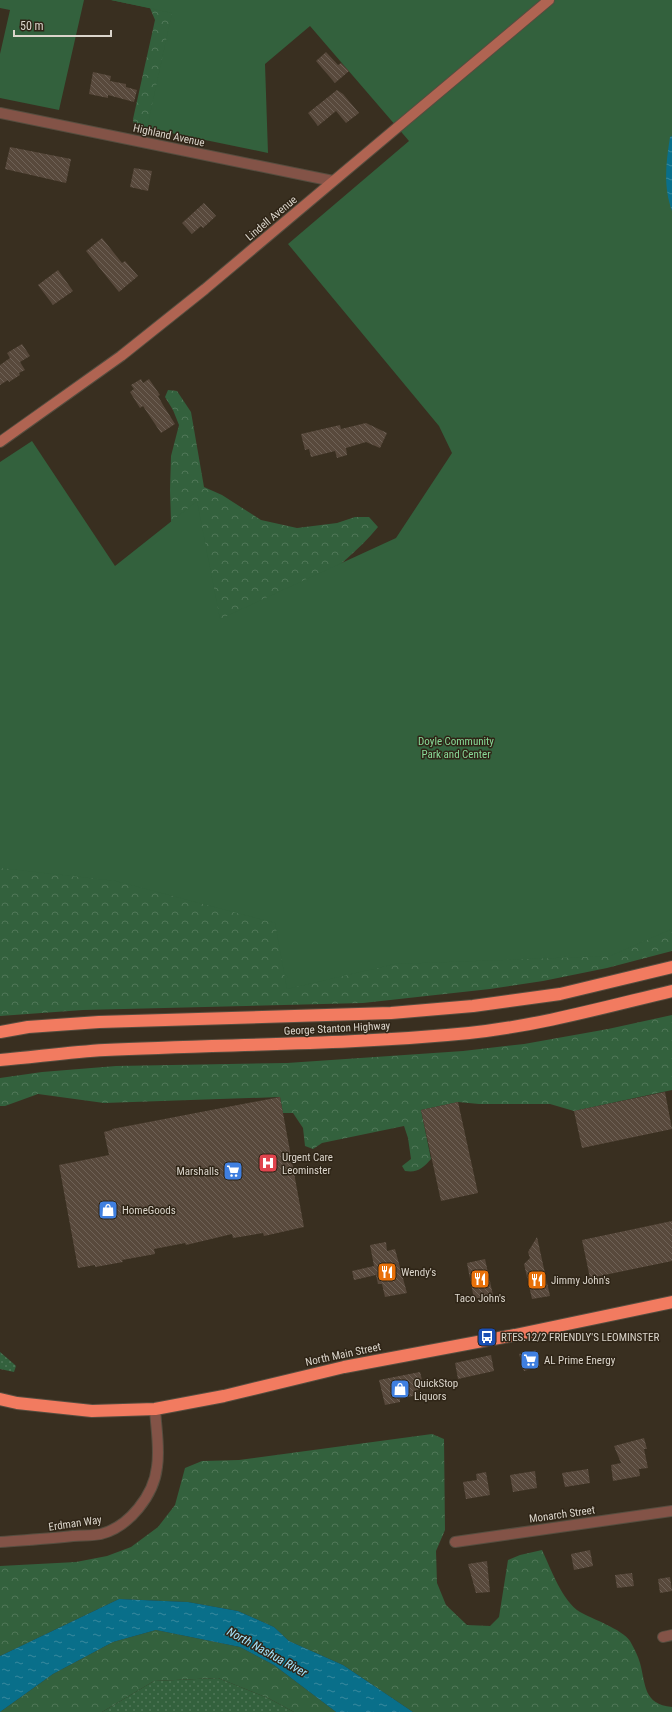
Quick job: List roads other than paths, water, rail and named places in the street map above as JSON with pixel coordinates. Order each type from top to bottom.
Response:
[{"type":"highway","name":"George Stanton Highway","points":[[0,1032],[28,1027],[99,1022],[391,1013],[473,1006],[560,994],[672,967]]},
{"type":"highway","name":"George Stanton Highway","points":[[0,1060],[103,1050],[296,1044],[470,1033],[567,1016],[672,991]]},
{"type":"highway","name":"North Main Street","points":[[0,1399],[17,1403],[92,1411],[155,1409],[224,1396],[344,1367],[672,1302]]},
{"type":"highway","name":"North Main Street","points":[[0,1394],[17,1403]]},
{"type":"street","name":"Lindell Avenue","points":[[0,442],[127,351],[217,280],[549,0]]},
{"type":"street","name":"Highland Avenue","points":[[0,113],[333,181]]},
{"type":"street","name":"Erdman Way","points":[[0,1542],[101,1534],[118,1526],[131,1516],[142,1504],[154,1481],[157,1469],[158,1451],[155,1409]]},
{"type":"street","name":"Monarch Street","points":[[455,1542],[672,1511]]},
{"type":"water","points":[[672,136],[672,211],[667,193],[666,174],[670,137]]},
{"type":"water","name":"North Nashua River","points":[[119,1599],[188,1602],[238,1611],[274,1627],[289,1641],[343,1665],[413,1712],[336,1712],[274,1665],[240,1647],[156,1630],[113,1642],[53,1674],[0,1712],[0,1656]]},
{"type":"place","name":"Urgent Care Leominster","points":[[268,1163]]},
{"type":"place","name":"Marshalls","points":[[233,1171]]},
{"type":"place","name":"HomeGoods","points":[[108,1210]]},
{"type":"place","name":"Wendy's","points":[[387,1272]]},
{"type":"place","name":"Taco John's","points":[[480,1279]]},
{"type":"place","name":"Jimmy John's","points":[[537,1280]]},
{"type":"place","name":"RTES.12/2 FRIENDLY'S LEOMINSTER","points":[[487,1337]]},
{"type":"place","name":"AL Prime Energy","points":[[530,1360]]},
{"type":"place","name":"QuickStop Liquors","points":[[400,1389]]},
{"type":"park label","name":"Doyle Community Park and Center","points":[[456,747]]}]
